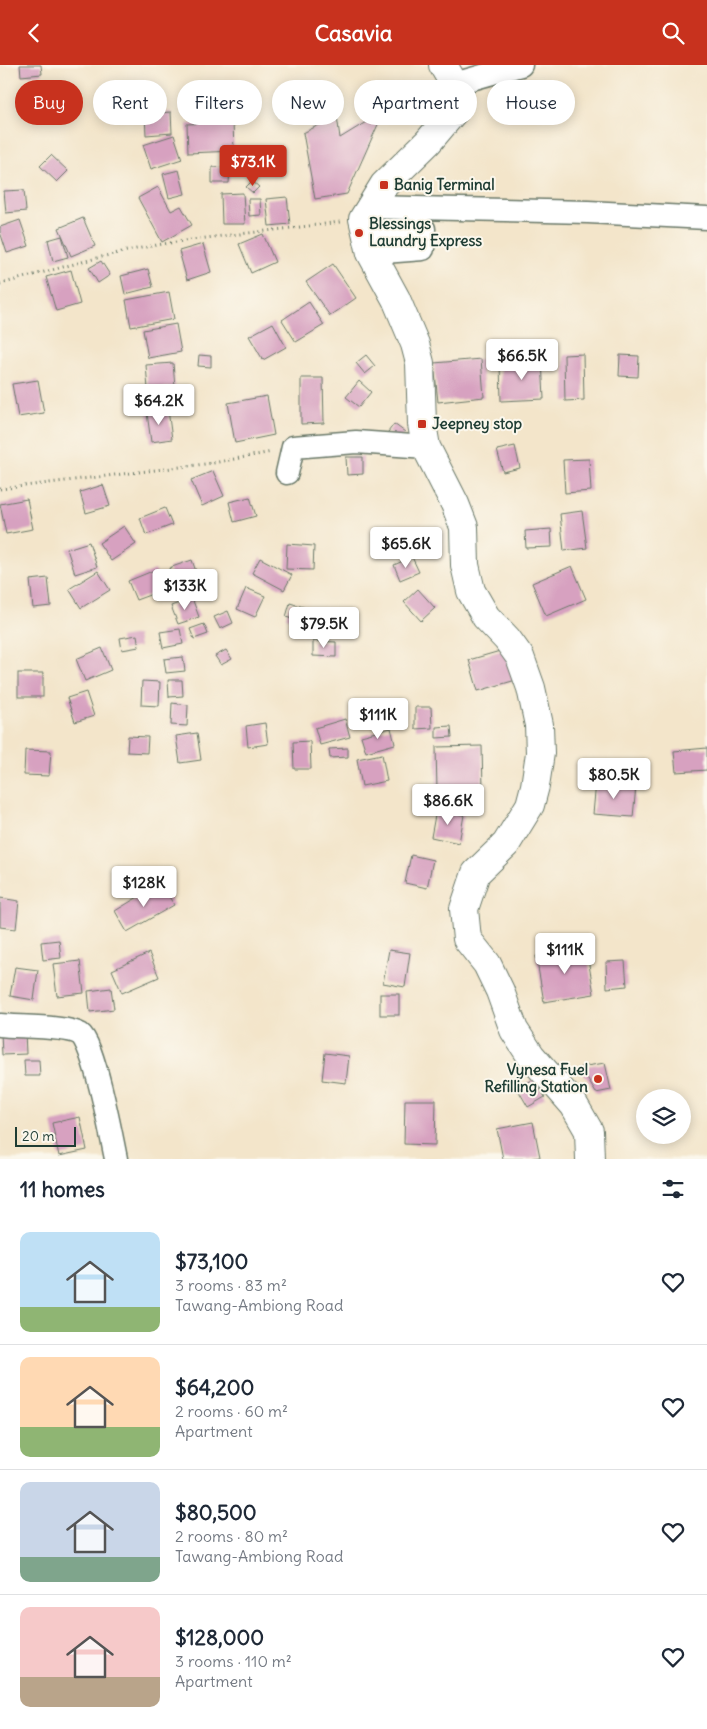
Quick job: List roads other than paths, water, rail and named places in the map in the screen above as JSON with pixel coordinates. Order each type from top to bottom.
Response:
[{"type":"main road","points":[[449,74],[455,110],[428,142],[384,185],[367,227],[415,345],[420,363],[422,424],[426,447],[455,504],[464,527],[465,565],[471,591],[486,617],[507,639],[520,657],[539,725],[540,753],[530,805],[506,844],[476,873],[464,909],[467,939],[487,964],[500,991],[514,1030],[530,1056],[574,1105],[589,1131],[590,1159]]},
{"type":"street","points":[[449,74],[521,65]]},
{"type":"street","points":[[367,227],[588,212],[707,218]]},
{"type":"street","points":[[287,473],[293,447],[356,442],[426,447]]},
{"type":"street","points":[[0,1025],[70,1030],[82,1035],[88,1045],[96,1070],[116,1159]]},
{"type":"place","name":"Banig Terminal","points":[[384,185]]},
{"type":"place","name":"Blessings Laundry Express","points":[[359,233]]},
{"type":"place","name":"Jeepney stop","points":[[422,424]]},
{"type":"place","name":"Vynesa Fuel Refilling Station","points":[[598,1079]]}]
